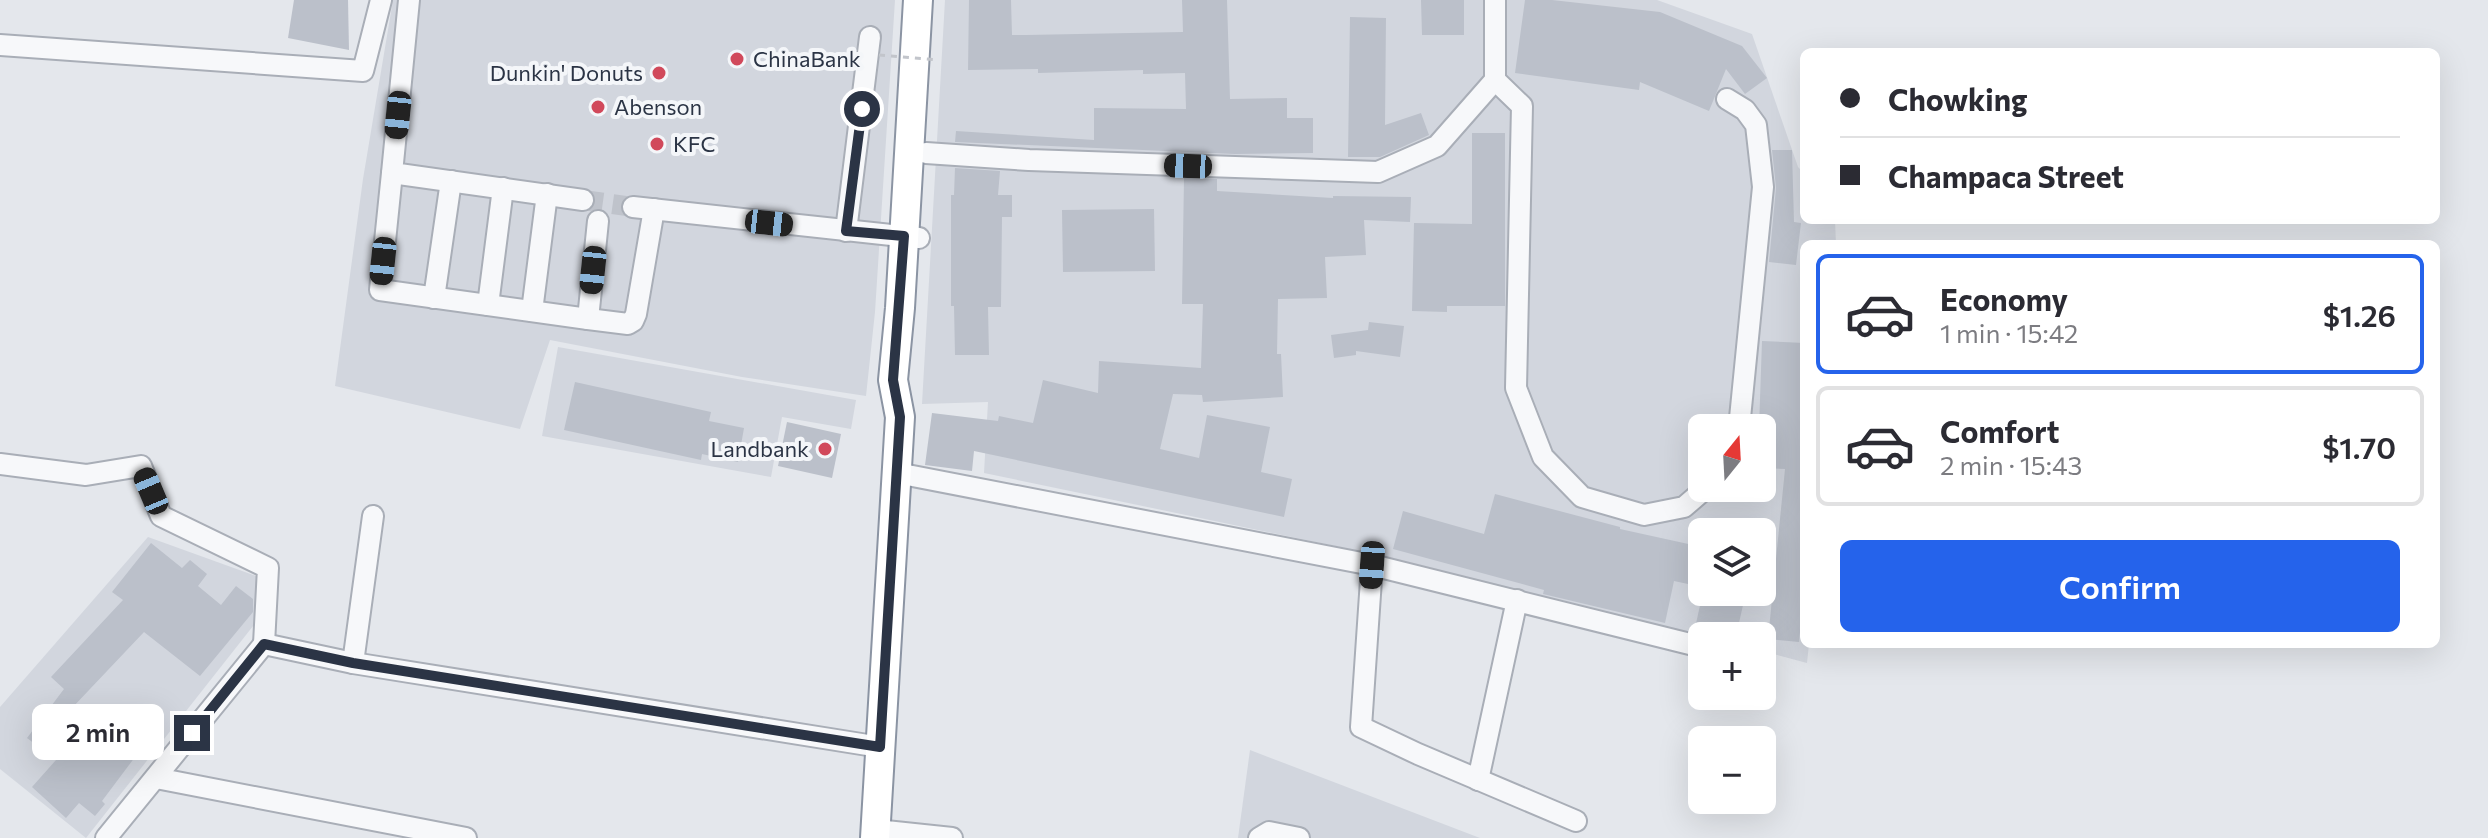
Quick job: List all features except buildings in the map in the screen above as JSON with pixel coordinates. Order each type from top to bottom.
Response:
[{"type":"highway","points":[[875,834],[900,417],[913,383],[912,237],[918,0]]},
{"type":"highway","points":[[912,237],[926,153],[932,0]]},
{"type":"street","points":[[0,45],[363,71],[381,0]]},
{"type":"street","points":[[409,0],[380,290],[628,324],[633,321],[654,209]]},
{"type":"street","points":[[926,153],[1029,160],[1378,172],[1437,146],[1495,80],[1495,0]]},
{"type":"street","points":[[846,231],[874,46]]},
{"type":"street","points":[[1495,80],[1522,106],[1516,388],[1543,457],[1582,497],[1644,515],[1684,507],[1690,502]]},
{"type":"street","points":[[1727,99],[1745,110],[1756,125],[1763,187],[1740,414]]},
{"type":"street","points":[[392,173],[583,200]]},
{"type":"street","points":[[434,298],[451,181]]},
{"type":"street","points":[[488,305],[503,188]]},
{"type":"street","points":[[532,311],[547,194]]},
{"type":"street","points":[[633,207],[912,237]]},
{"type":"street","points":[[588,319],[598,221]]},
{"type":"street","points":[[0,464],[86,475],[141,466],[161,516],[268,568],[264,644],[106,838]]},
{"type":"street","points":[[897,473],[1372,565],[1688,643]]},
{"type":"street","points":[[353,663],[373,516]]},
{"type":"street","points":[[1372,565],[1361,727],[1576,821]]},
{"type":"street","points":[[1478,780],[1517,600]]},
{"type":"street","points":[[264,644],[353,663],[880,747]]},
{"type":"street","points":[[156,778],[466,838]]},
{"type":"street","points":[[1259,838],[1269,832],[1299,838]]},
{"type":"street","points":[[875,834],[952,838]]},
{"type":"path","points":[[874,46],[938,60]]},
{"type":"shaded area","points":[[393,0],[895,0],[875,312],[866,396],[742,377],[550,340],[520,429],[335,386],[363,179]]},
{"type":"shaded area","points":[[945,0],[1657,0],[1752,34],[1800,169],[1800,224],[1835,224],[1836,240],[1800,240],[1800,648],[1809,648],[1807,663],[1776,655],[1776,622],[1688,622],[1688,632],[1388,557],[984,473],[988,402],[922,404]]},
{"type":"shaded area","points":[[558,347],[856,400],[851,429],[782,417],[771,477],[542,436]]},
{"type":"shaded area","points":[[148,537],[256,576],[261,616],[86,838],[0,769],[0,707]]},
{"type":"shaded area","points":[[1250,750],[1480,838],[1238,838]]},
{"type":"tunnel","points":[[583,200],[633,207]]},
{"type":"place","name":"ChinaBank","points":[[737,59]]},
{"type":"place","name":"Dunkin' Donuts","points":[[659,73]]},
{"type":"place","name":"Abenson","points":[[598,107]]},
{"type":"place","name":"KFC","points":[[657,144]]},
{"type":"place","name":"Landbank","points":[[825,449]]},
{"type":"route","points":[[192,733],[264,644],[353,663],[880,747],[900,417],[893,380],[904,236],[846,231],[862,109]]}]
